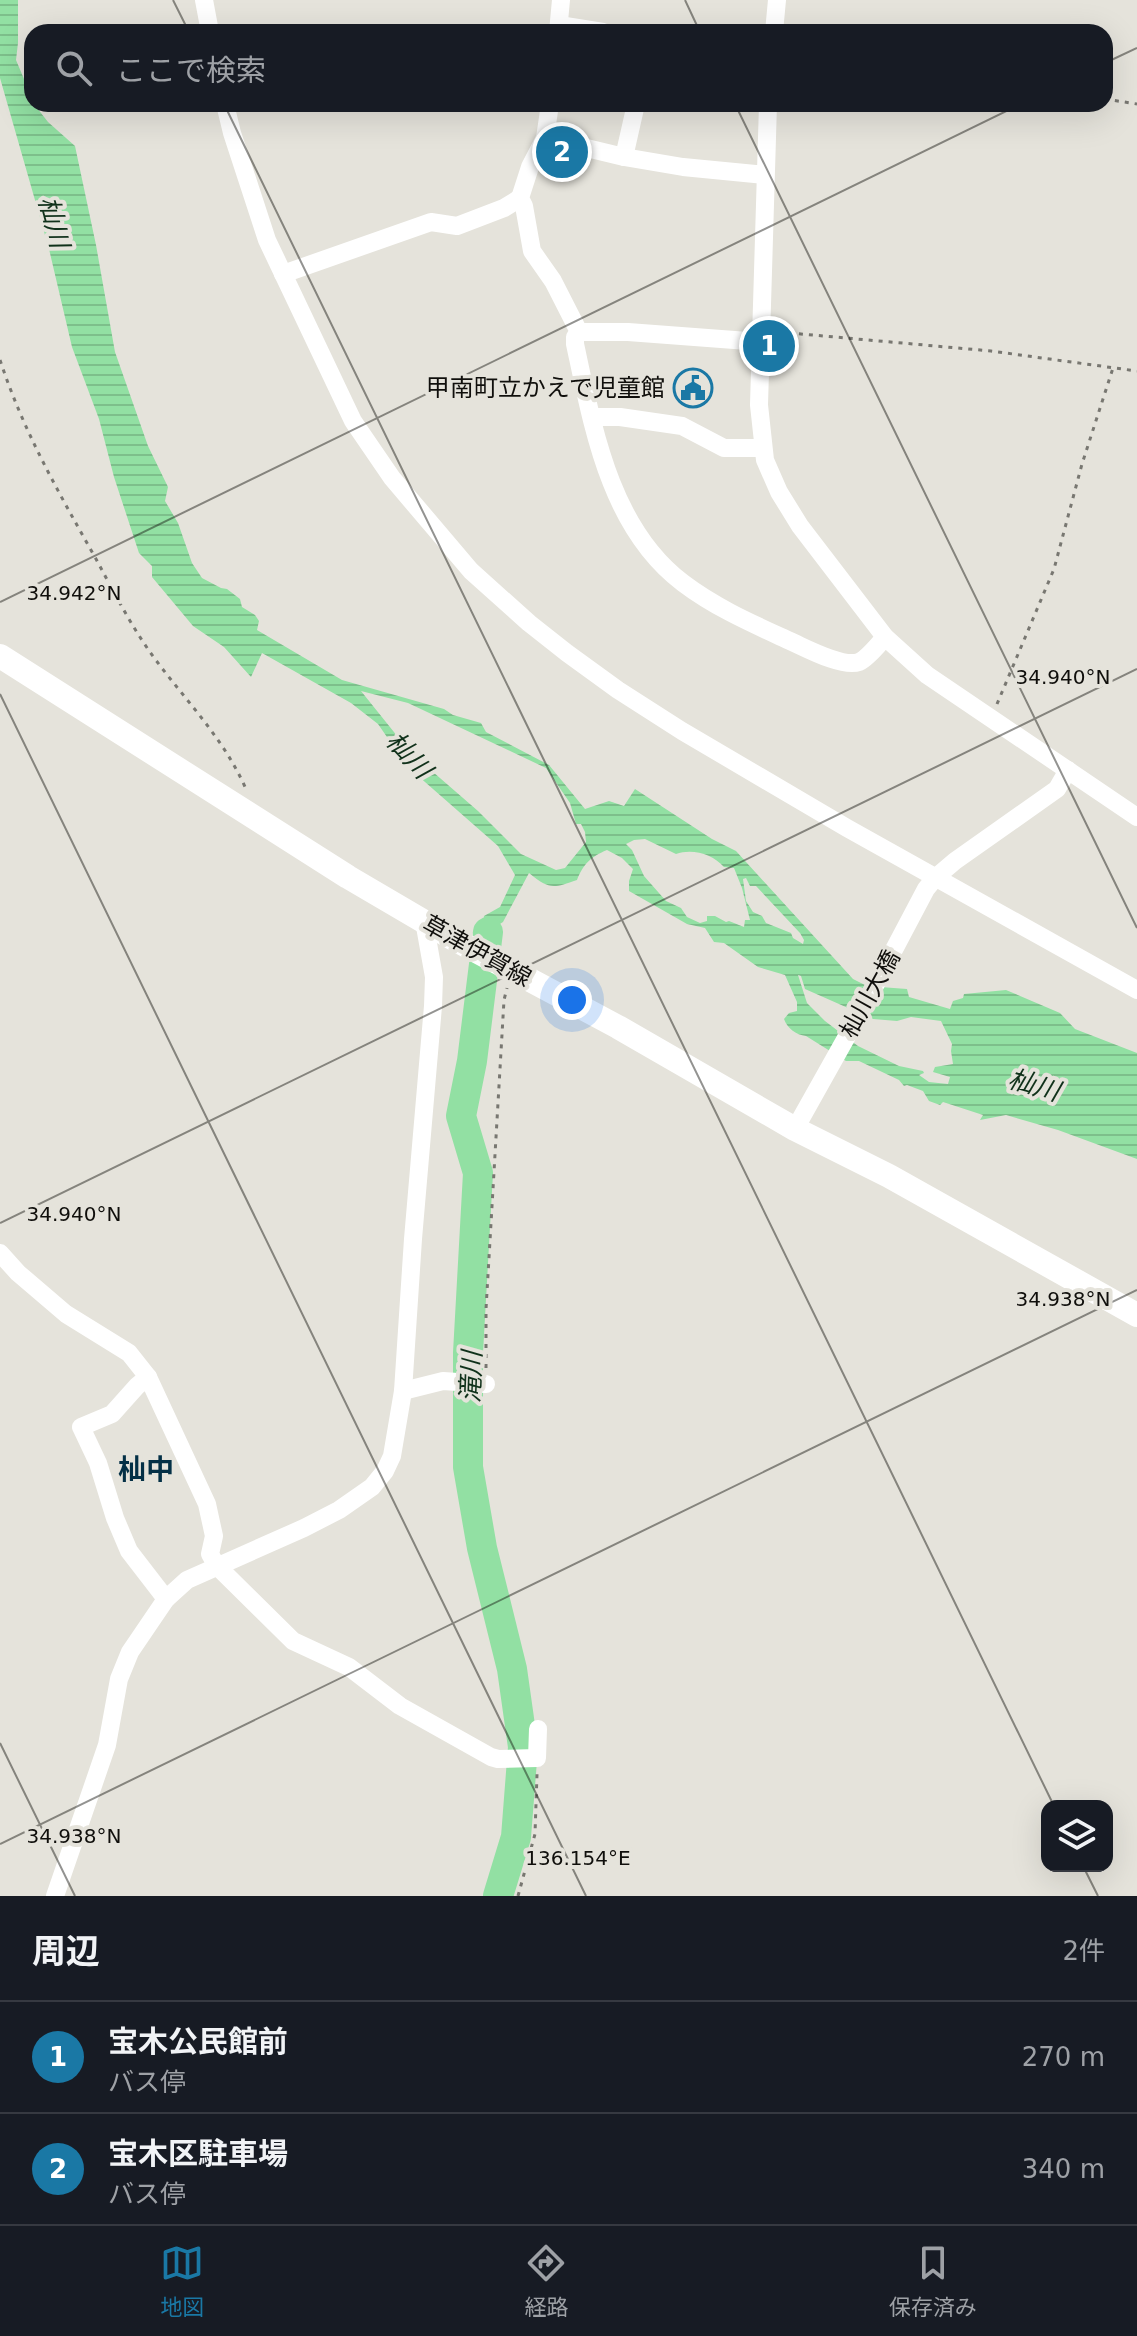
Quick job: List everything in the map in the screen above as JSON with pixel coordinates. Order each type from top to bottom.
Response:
[{"type":"main road","name":"草津伊賀線","points":[[0,656],[348,877],[452,938],[1137,1315]]},
{"type":"street","points":[[204,0],[208,24]]},
{"type":"street","points":[[559,24],[561,0]]},
{"type":"street","points":[[775,24],[777,0]]},
{"type":"street","points":[[227,112],[267,240],[353,421],[392,478],[471,571],[567,653],[682,731],[930,883],[1137,990]]},
{"type":"street","points":[[283,274],[431,222],[457,226],[504,208],[520,198],[530,167],[545,138],[549,112]]},
{"type":"street","points":[[624,157],[634,112]]},
{"type":"street","points":[[768,112],[759,405],[763,448],[771,475],[788,509],[885,637],[927,675],[1137,817]]},
{"type":"street","points":[[545,138],[683,167],[765,175]]},
{"type":"street","points":[[520,198],[532,251],[553,281],[579,332]]},
{"type":"street","points":[[579,332],[761,335]]},
{"type":"street","points":[[579,332],[575,344],[608,476],[628,517],[647,545],[683,583],[742,619],[818,654],[849,663],[861,661],[885,637]]},
{"type":"street","points":[[592,417],[620,417],[682,426],[724,448],[763,448]]},
{"type":"street","points":[[930,883],[1057,789],[1068,770]]},
{"type":"street","name":"杣川大橋","points":[[795,1129],[930,883]]},
{"type":"street","points":[[55,1896],[107,1745],[119,1679],[130,1652],[166,1599],[187,1580],[216,1565],[339,1510],[372,1487],[392,1456],[403,1391],[433,1006],[434,977],[424,921]]},
{"type":"street","points":[[0,1253],[18,1273],[66,1314],[129,1353],[148,1377],[207,1504],[214,1536],[210,1554],[216,1565],[293,1641],[349,1667],[400,1706],[491,1757],[534,1758],[538,1729]]},
{"type":"street","points":[[148,1377],[112,1414],[81,1427],[98,1463],[129,1551],[166,1599]]},
{"type":"street","points":[[403,1391],[443,1381],[481,1383]]},
{"type":"path","points":[[1113,100],[1137,104]]},
{"type":"path","points":[[761,335],[779,332],[991,351],[1137,371]]},
{"type":"path","points":[[0,360],[31,440],[128,616],[154,658],[220,741],[246,789]]},
{"type":"path","points":[[991,719],[1054,569],[1074,492],[1113,368]]},
{"type":"path","points":[[481,1383],[508,969]]},
{"type":"path","points":[[518,1896],[535,1834],[534,1758]]},
{"type":"water","name":"杣川","points":[[0,0],[18,0],[16,60],[24,79],[24,112],[40,112],[75,146],[115,352],[148,446],[168,487],[165,501],[178,523],[192,563],[202,578],[227,589],[240,599],[242,607],[259,621],[257,630],[342,680],[444,709],[453,715],[481,723],[486,732],[549,765],[585,809],[609,801],[624,806],[635,789],[736,851],[853,979],[867,986],[907,989],[909,997],[950,1009],[953,1001],[963,998],[964,994],[1006,990],[1060,1013],[1075,1029],[1137,1053],[1137,1159],[1006,1115],[980,1120],[983,1115],[943,1102],[940,1105],[929,1101],[923,1091],[904,1086],[899,1080],[859,1061],[846,1061],[806,1036],[795,1033],[784,1019],[789,1013],[797,1011],[797,1002],[785,975],[758,967],[724,943],[714,942],[705,928],[687,924],[629,891],[633,869],[607,850],[588,862],[577,880],[562,885],[546,885],[529,873],[503,922],[492,929],[487,977],[478,964],[484,916],[500,907],[515,875],[498,846],[417,775],[378,724],[351,703],[262,653],[251,677],[224,647],[193,626],[152,577],[152,566],[139,553],[99,419],[72,347],[49,249],[0,78]],"holes":[[[361,691],[408,703],[546,768],[570,803],[576,824],[581,824],[585,832],[586,842],[565,868],[556,870],[521,854],[478,811],[410,752]],[[645,839],[676,854],[702,853],[724,867],[734,868],[750,920],[745,920],[744,927],[715,916],[707,916],[707,921],[700,923],[666,901],[644,876],[626,844]],[[746,878],[750,886],[756,886],[800,933],[803,944],[791,933],[766,923],[762,916],[753,912],[746,901],[743,879]],[[798,975],[805,989],[873,1019],[897,1021],[911,1017],[941,1021],[952,1044],[953,1064],[935,1067],[933,1072],[950,1077],[948,1084],[929,1082],[919,1075],[923,1071],[899,1066],[858,1046],[807,1003]]]},
{"type":"waterway","name":"滝川","points":[[488,932],[472,1061],[461,1116],[478,1173],[468,1353],[468,1467],[482,1548],[512,1669],[523,1747],[516,1837],[498,1896]]},
{"type":"place","name":"宝木区駐車場","points":[[562,152]]},
{"type":"place","name":"宝木公民館前","points":[[769,346]]},
{"type":"place","name":"甲南町立かえで児童館","points":[[693,388]]},
{"type":"district","name":"杣中","points":[[146,1469]]}]
